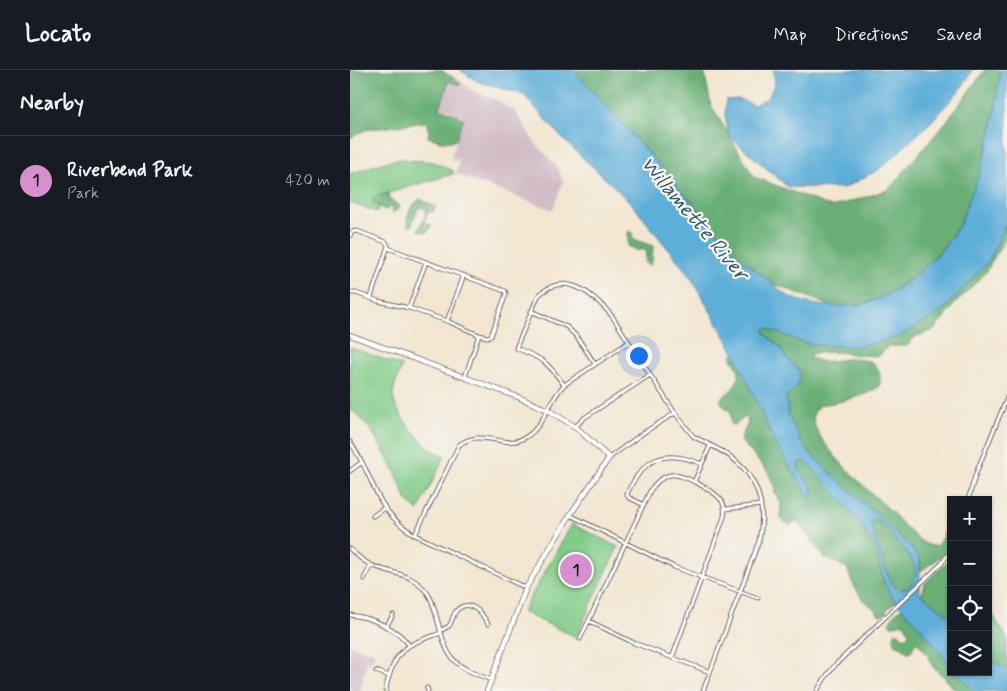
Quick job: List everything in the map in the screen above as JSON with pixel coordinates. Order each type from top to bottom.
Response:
[{"type":"street","points":[[350,236],[352,232],[357,231],[386,242],[388,248],[371,297]]},
{"type":"street","points":[[350,293],[409,308],[447,321],[479,335],[489,337],[506,292],[388,248]]},
{"type":"street","points":[[409,308],[426,262]]},
{"type":"street","points":[[447,321],[464,276]]},
{"type":"street","points":[[564,385],[552,368],[540,357],[516,348],[538,296],[544,290],[560,284],[576,286],[603,305],[675,413],[693,436],[740,464],[753,481],[758,492],[762,520],[759,541],[703,691]]},
{"type":"street","points":[[531,311],[567,327],[577,337],[595,364]]},
{"type":"street","points":[[350,335],[548,410],[575,427],[609,458]]},
{"type":"street","points":[[465,377],[479,335]]},
{"type":"street","points":[[415,535],[459,444],[468,439],[479,437],[504,442],[521,440],[536,429],[556,394],[564,385],[629,342]]},
{"type":"street","points":[[575,427],[584,418],[650,375]]},
{"type":"street","points":[[969,496],[976,473],[1007,398]]},
{"type":"street","points":[[487,691],[526,588],[570,515],[609,458],[643,433],[675,413]]},
{"type":"street","points":[[350,442],[362,462],[384,508],[393,519],[415,535],[526,588]]},
{"type":"street","points":[[694,482],[710,446]]},
{"type":"street","points":[[644,505],[628,497],[627,494],[641,469],[651,461],[661,457],[682,456],[702,464]]},
{"type":"street","points":[[350,471],[362,462]]},
{"type":"street","points":[[580,638],[651,489],[663,478],[671,475],[677,476],[715,493],[722,501],[725,510],[672,658]]},
{"type":"street","points":[[725,510],[761,505]]},
{"type":"street","points":[[373,516],[384,508]]},
{"type":"street","points":[[570,515],[656,559],[758,598]]},
{"type":"street","points":[[350,549],[359,558],[371,565],[408,576],[422,586],[431,599],[447,652],[459,666],[491,680]]},
{"type":"street","points":[[818,691],[830,671],[947,557]]},
{"type":"street","points":[[364,579],[371,565]]},
{"type":"street","points":[[386,691],[388,676],[397,656],[409,645],[440,632],[449,626],[455,612],[466,606],[473,606],[480,611],[488,624]]},
{"type":"street","points":[[350,615],[363,617],[400,634],[409,645]]},
{"type":"street","points":[[386,627],[393,615]]},
{"type":"street","points":[[589,621],[634,643],[710,672]]},
{"type":"street","points":[[376,671],[388,676]]},
{"type":"shaded area","points":[[450,74],[473,91],[496,100],[515,111],[533,140],[558,168],[563,181],[553,210],[455,174],[460,161],[451,158],[464,116],[435,105]]},
{"type":"shaded area","points":[[350,644],[365,651],[367,649],[375,653],[370,663],[367,662],[360,691],[350,691]]},
{"type":"green space","points":[[350,70],[441,70],[461,83],[460,85],[449,81],[440,108],[464,118],[456,140],[444,142],[428,137],[429,132],[426,122],[365,130],[350,138]]},
{"type":"green space","points":[[574,70],[704,70],[711,105],[754,177],[832,207],[888,190],[946,122],[985,70],[1000,70],[996,108],[981,172],[958,227],[939,252],[913,277],[890,293],[870,302],[852,306],[831,306],[772,283],[739,257]]},
{"type":"green space","points":[[402,159],[433,162],[453,171],[453,174],[378,196],[379,205],[377,212],[350,203],[350,174],[388,161]]},
{"type":"green space","points":[[388,193],[389,199],[399,205],[398,209],[392,213],[391,206],[387,210],[380,208],[379,205],[372,202],[374,197]]},
{"type":"green space","points":[[420,199],[436,207],[432,213],[428,211],[424,222],[432,225],[425,233],[418,230],[426,214],[426,209],[419,207],[412,226],[408,227],[407,223],[409,211]]},
{"type":"green space","points":[[1007,221],[1007,236],[986,272],[955,304],[934,330],[915,337],[907,346],[888,346],[879,356],[838,352],[810,354],[813,358],[821,361],[858,359],[870,361],[878,369],[880,376],[879,387],[859,396],[819,406],[814,413],[814,423],[820,435],[842,464],[922,542],[935,546],[947,530],[947,548],[943,555],[921,571],[920,560],[909,545],[816,459],[801,442],[788,414],[786,396],[789,394],[800,372],[785,356],[781,348],[766,335],[764,330],[766,328],[808,344],[989,261]]},
{"type":"green space","points":[[628,232],[632,232],[633,239],[653,246],[652,262],[649,266],[645,263],[646,252],[641,249],[638,251],[628,246]]},
{"type":"green space","points":[[350,347],[402,366],[393,392],[394,402],[403,418],[423,441],[434,451],[445,456],[418,511],[407,501],[395,471],[371,430],[350,410]]},
{"type":"green space","points":[[732,354],[736,354],[774,441],[808,496],[812,498],[798,469],[799,461],[809,465],[850,509],[876,549],[884,583],[896,602],[883,615],[879,615],[874,608],[862,599],[852,582],[847,568],[824,557],[798,523],[794,522],[791,525],[780,518],[781,503],[775,493],[768,472],[741,441],[748,419],[745,417],[735,425],[731,424],[731,413],[722,403],[721,398],[730,391],[739,376],[736,366],[732,361]]},
{"type":"green space","points":[[873,520],[891,533],[913,564],[915,580],[910,586],[902,588],[892,585],[875,539],[871,523]]},
{"type":"green space","points":[[572,524],[618,547],[576,637],[522,612]]},
{"type":"green space","points":[[947,562],[947,614],[922,595],[925,583]]},
{"type":"green space","points":[[902,609],[915,621],[945,658],[947,662],[947,676],[960,676],[974,691],[956,691],[932,666],[928,655],[918,643],[914,645],[911,652],[907,652],[895,644],[895,633],[899,633],[904,638],[909,633],[903,623],[891,626],[889,623],[895,613]]},
{"type":"green space","points":[[992,613],[1007,638],[1007,670],[992,661]]},
{"type":"water","name":"Willamette River","points":[[460,70],[574,70],[739,257],[781,292],[795,299],[827,306],[842,306],[866,303],[895,290],[932,261],[951,238],[958,227],[975,186],[985,154],[996,105],[1000,70],[1007,70],[1007,221],[989,261],[941,312],[898,337],[856,347],[807,344],[766,328],[764,330],[766,335],[781,348],[785,356],[800,372],[797,387],[786,396],[788,414],[801,442],[816,459],[909,545],[920,560],[920,592],[947,614],[947,661],[891,595],[884,583],[876,549],[850,510],[809,465],[799,461],[798,469],[813,490],[813,498],[808,496],[774,441],[734,352],[690,276],[631,203],[562,138],[524,95],[477,81]],"holes":[[[873,520],[882,524],[906,552],[914,565],[914,578],[906,589],[897,589],[887,574],[871,523]]]},
{"type":"water","points":[[773,70],[973,70],[959,91],[929,124],[880,169],[844,188],[788,187],[729,136],[725,115],[726,100],[738,99],[754,105],[769,97],[775,82]]},
{"type":"water","points":[[992,661],[1007,670],[1007,691],[974,691],[960,676],[992,676]]},
{"type":"place","name":"Riverbend Park","points":[[576,570]]}]
